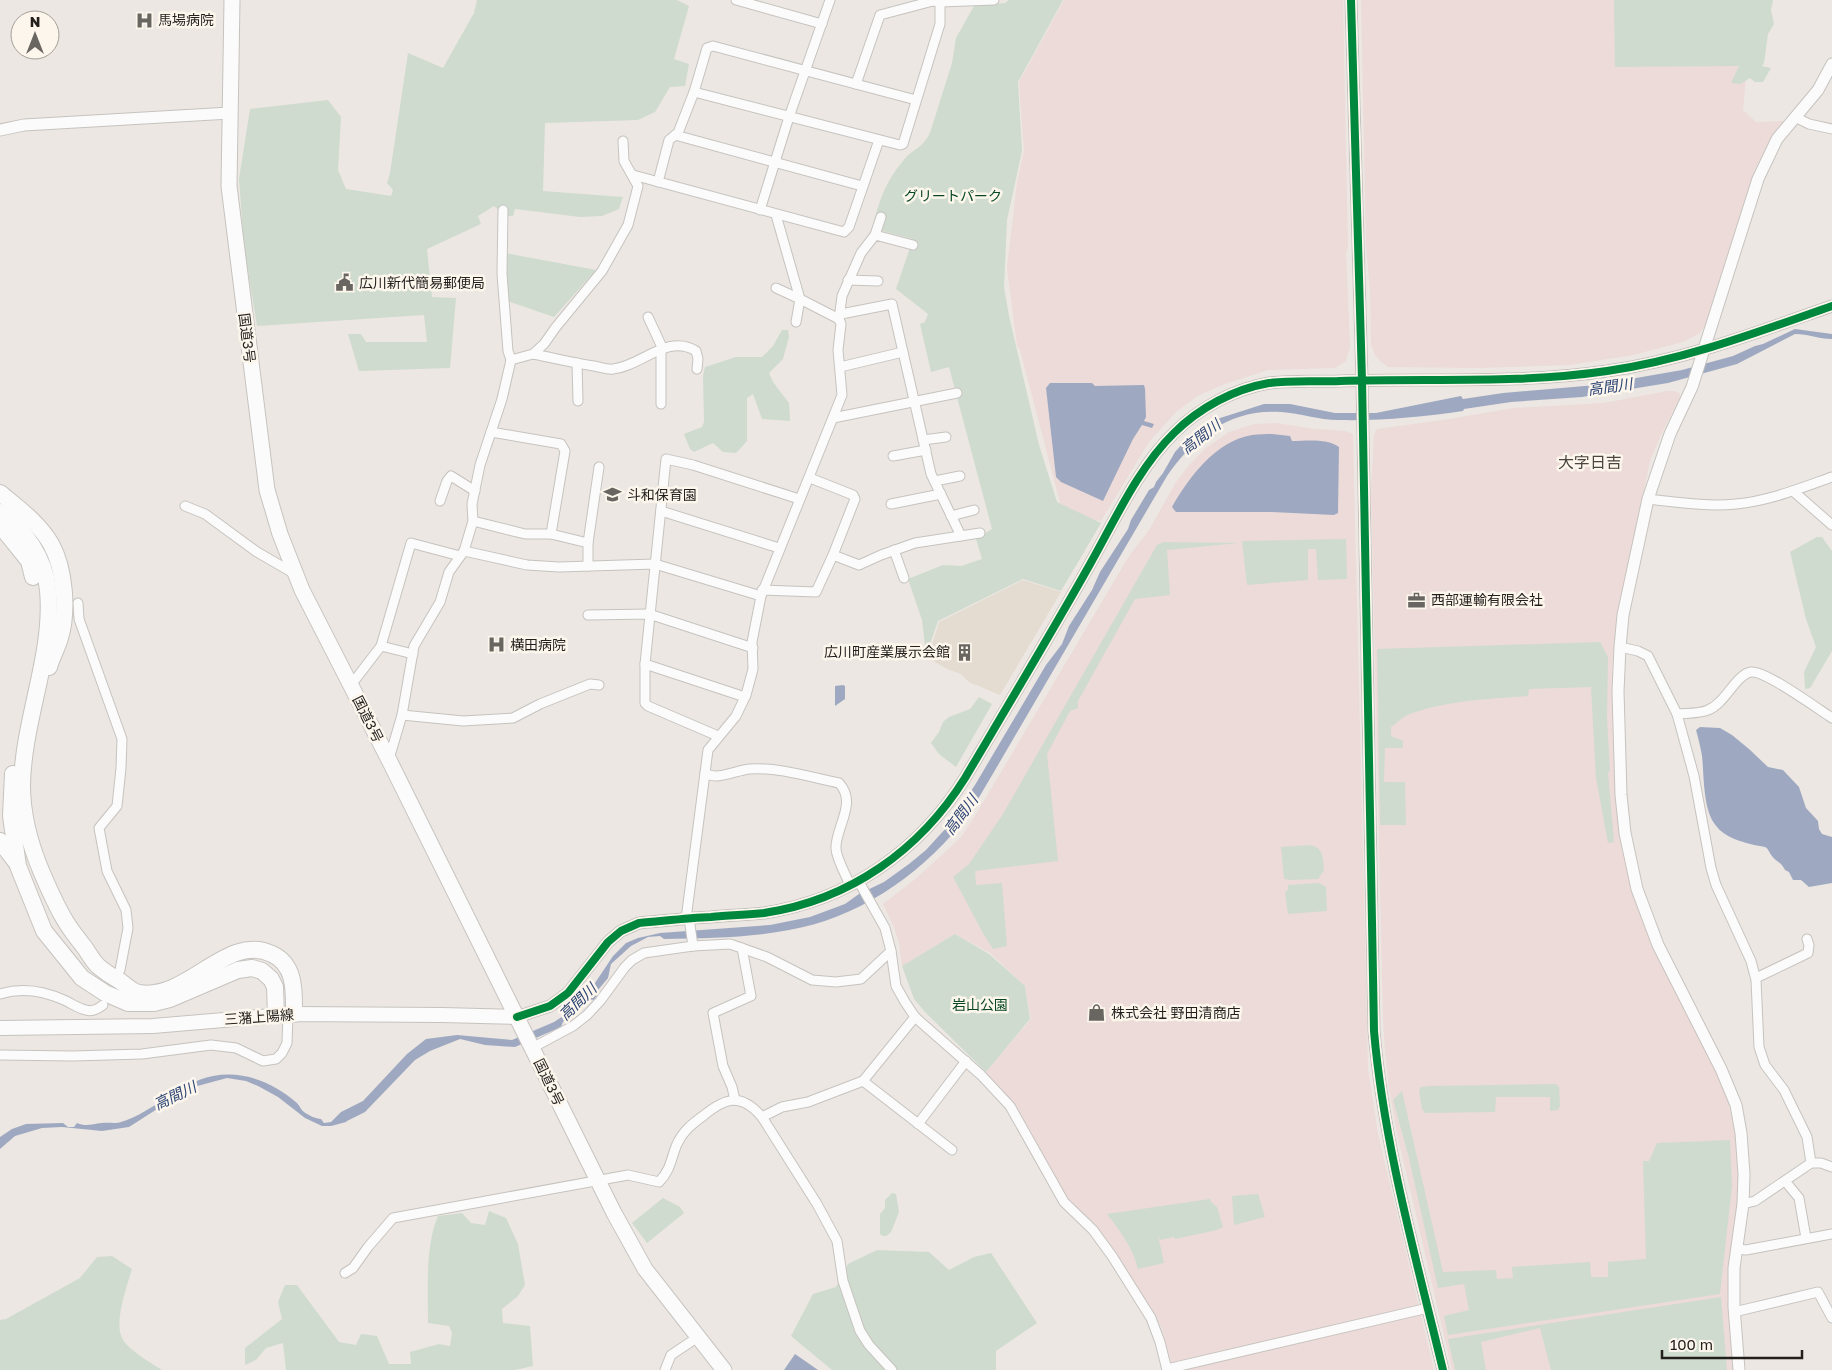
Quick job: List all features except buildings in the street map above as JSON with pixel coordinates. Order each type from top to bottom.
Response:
[{"type":"highway","name":"国道3号","points":[[232,0],[229,186],[267,490],[280,534],[302,590],[389,760],[597,1181],[645,1269],[724,1370]]},
{"type":"highway","points":[[0,492],[33,521],[51,544],[62,576],[64,612],[60,637],[48,668],[36,689]]},
{"type":"highway","points":[[0,512],[27,537],[40,559],[48,589],[46,641],[24,755],[22,784],[24,816],[41,871],[64,919],[98,966],[138,993],[156,993],[177,986],[231,955],[246,950],[263,950],[275,955],[287,967],[293,980],[286,1014]]},
{"type":"highway","points":[[0,525],[29,561],[37,590],[38,622],[16,744],[11,816],[18,866],[44,931],[82,978],[105,993],[128,1003],[154,1003],[170,1000],[238,970],[252,968],[262,971],[271,979],[286,1014]]},
{"type":"highway","points":[[0,841],[18,866]]},
{"type":"main road","name":"三潴上陽線","points":[[2,1028],[153,1026],[286,1014],[442,1014],[520,1023]]},
{"type":"street","points":[[736,0],[822,24]]},
{"type":"street","points":[[760,210],[789,117],[830,0]]},
{"type":"street","points":[[856,84],[880,15],[933,1],[994,0]]},
{"type":"street","points":[[1351,0],[1362,380],[1374,1031],[1378,1078],[1386,1128],[1443,1370]]},
{"type":"street","points":[[694,92],[879,140],[903,144],[940,24],[940,2]]},
{"type":"street","points":[[658,182],[669,140],[678,132],[694,92],[707,48],[713,46],[916,100]]},
{"type":"street","points":[[1739,1370],[1734,1312],[1734,1268],[1743,1204],[1744,1174],[1741,1133],[1736,1105],[1721,1069],[1658,945],[1635,880],[1624,833],[1621,794],[1618,691],[1620,647],[1623,615],[1648,499],[1670,434],[1703,355],[1758,178],[1776,139],[1818,90],[1832,64]]},
{"type":"street","points":[[0,130],[24,125],[230,113]]},
{"type":"street","points":[[1795,117],[1809,124],[1832,129]]},
{"type":"street","points":[[675,135],[862,186]]},
{"type":"street","points":[[633,175],[844,232],[849,227],[879,140]]},
{"type":"street","points":[[533,354],[544,344],[602,271],[628,225],[638,186],[624,161],[623,141]]},
{"type":"street","points":[[389,760],[402,715],[414,646],[440,602],[450,572],[462,554],[473,521],[472,504],[480,465],[502,399],[511,360],[508,352],[502,274],[503,210]]},
{"type":"street","points":[[776,215],[800,299],[796,322]]},
{"type":"street","points":[[692,944],[688,921],[708,750],[736,716],[745,697],[753,669],[752,648],[757,607],[761,593],[799,499],[810,478],[842,395],[838,350],[842,296],[861,253],[875,235],[881,217]]},
{"type":"street","points":[[875,235],[913,245]]},
{"type":"street","points":[[848,280],[878,282]]},
{"type":"street","points":[[776,288],[840,316],[892,304],[931,474],[961,536]]},
{"type":"street","points":[[520,1023],[568,993],[608,942],[621,931],[639,923],[688,921],[763,913],[788,908],[857,885],[902,852],[932,823],[954,796],[1053,629],[1147,463],[1174,433],[1198,412],[1228,396],[1270,383],[1566,376],[1609,371],[1663,360],[1703,355],[1832,306]]},
{"type":"street","points":[[648,317],[661,345],[661,404]]},
{"type":"street","points":[[511,360],[533,354],[612,370],[630,364],[661,349],[672,346],[688,346],[696,352],[698,359],[697,369]]},
{"type":"street","points":[[840,367],[903,352]]},
{"type":"street","points":[[577,363],[578,401]]},
{"type":"street","points":[[833,418],[957,393]]},
{"type":"street","points":[[491,432],[561,444],[565,451],[551,534]]},
{"type":"street","points":[[923,440],[946,437]]},
{"type":"street","points":[[893,456],[926,450]]},
{"type":"street","points":[[718,736],[645,703],[645,664],[666,459],[693,465],[799,499]]},
{"type":"street","points":[[588,566],[588,543],[599,467]]},
{"type":"street","points":[[440,501],[447,481],[451,476],[475,491]]},
{"type":"street","points":[[935,482],[960,476]]},
{"type":"street","points":[[1648,499],[1702,504],[1735,504],[1766,499],[1832,477]]},
{"type":"street","points":[[351,685],[381,646],[411,543],[462,554],[560,567],[655,564],[761,593],[816,592],[855,499],[853,496],[810,478]]},
{"type":"street","points":[[1793,491],[1832,525]]},
{"type":"street","points":[[891,504],[941,494]]},
{"type":"street","points":[[185,506],[205,514],[257,552],[295,574]]},
{"type":"street","points":[[951,516],[974,510]]},
{"type":"street","points":[[661,511],[779,548]]},
{"type":"street","points":[[473,521],[525,534],[551,534],[588,543]]},
{"type":"street","points":[[833,555],[859,565],[915,543],[980,533]]},
{"type":"street","points":[[894,550],[904,578]]},
{"type":"street","points":[[78,603],[79,619],[122,739],[121,768],[116,806],[99,828],[107,871],[126,910],[128,928],[120,970]]},
{"type":"street","points":[[588,615],[650,614],[752,648]]},
{"type":"street","points":[[381,646],[413,654]]},
{"type":"street","points":[[1620,647],[1638,650],[1648,656],[1678,714],[1694,776],[1716,886],[1751,961],[1756,978],[1759,1047],[1765,1065],[1784,1090],[1807,1137],[1811,1163]]},
{"type":"street","points":[[645,664],[745,697]]},
{"type":"street","points":[[1678,714],[1710,710],[1721,702],[1740,678],[1745,674],[1753,672],[1797,695],[1832,718]]},
{"type":"street","points":[[402,715],[463,721],[513,718],[540,704],[590,684],[599,685]]},
{"type":"street","points":[[705,773],[709,776],[716,776],[747,769],[763,768],[839,783],[844,788],[846,801],[844,821],[837,840],[836,849],[857,885],[871,902],[885,928],[891,951],[896,986],[915,1017],[981,1075],[1010,1106],[1064,1202],[1093,1230],[1112,1256],[1151,1318],[1160,1342],[1167,1370],[1428,1308]]},
{"type":"street","points":[[1756,978],[1808,953],[1809,945],[1806,939]]},
{"type":"street","points":[[531,1046],[573,1026],[587,1015],[600,1002],[625,967],[644,953],[692,944],[730,944],[767,957],[812,980],[836,982],[861,979],[891,951]]},
{"type":"street","points":[[735,1100],[723,1066],[714,1013],[751,996],[742,948]]},
{"type":"street","points":[[0,994],[11,991],[34,990],[52,994],[85,1010],[98,1009],[103,1005]]},
{"type":"street","points":[[0,1055],[73,1056],[142,1054],[211,1046],[236,1048],[263,1061],[276,1060],[287,1043],[286,1014]]},
{"type":"street","points":[[762,1117],[782,1107],[808,1102],[863,1081],[915,1017]]},
{"type":"street","points":[[918,1124],[966,1061]]},
{"type":"street","points":[[863,1081],[952,1150]]},
{"type":"street","points":[[345,1273],[353,1268],[393,1218],[628,1175],[659,1182],[671,1165],[677,1144],[687,1128],[716,1105],[735,1100],[752,1106],[762,1117],[817,1204],[837,1241],[843,1281],[860,1331],[869,1345],[892,1370]]},
{"type":"street","points":[[1743,1204],[1756,1202],[1811,1163],[1821,1163],[1832,1167]]},
{"type":"street","points":[[1785,1181],[1799,1198],[1806,1238]]},
{"type":"street","points":[[1737,1249],[1746,1250],[1832,1234]]},
{"type":"street","points":[[1734,1312],[1818,1292],[1832,1318]]},
{"type":"street","points":[[664,1370],[671,1355],[698,1337]]},
{"type":"shaded area","points":[[1064,0],[1343,0],[1348,248],[1346,252],[1350,347],[1346,361],[1335,368],[1268,370],[1199,395],[1176,412],[1149,442],[1101,521],[1063,514],[1020,350],[1017,346],[1007,268],[1017,182],[1024,151],[1019,82]]},
{"type":"shaded area","points":[[1361,0],[1753,0],[1743,110],[1756,122],[1784,121],[1766,147],[1755,169],[1705,325],[1700,333],[1683,342],[1633,355],[1570,365],[1478,368],[1388,367],[1380,361],[1375,355],[1371,344],[1370,291],[1366,244]]},
{"type":"shaded area","points":[[1675,391],[1680,394],[1679,399],[1650,461],[1617,622],[1612,667],[1615,785],[1622,851],[1631,888],[1642,921],[1654,949],[1714,1065],[1726,1094],[1734,1127],[1738,1151],[1739,1183],[1734,1370],[1452,1370],[1396,1129],[1385,1052],[1371,489],[1374,435],[1377,429],[1514,408],[1604,403]]},
{"type":"shaded area","points":[[1276,423],[1345,431],[1353,434],[1368,1068],[1378,1134],[1434,1370],[1173,1370],[1162,1328],[1153,1312],[1135,1289],[1119,1258],[1105,1237],[1067,1198],[1016,1107],[998,1085],[985,1073],[1031,1019],[1025,986],[990,953],[955,934],[902,966],[899,943],[883,904],[914,880],[961,837],[1129,556],[1149,530],[1176,482],[1191,463],[1206,448],[1229,432],[1254,424]]},
{"type":"shaded area","points":[[1023,580],[1061,592],[1000,695],[969,682],[961,674],[947,669],[928,658],[939,622]]},
{"type":"green space","points":[[477,0],[677,0],[689,6],[674,59],[689,64],[685,86],[670,87],[655,112],[638,120],[545,123],[543,191],[623,197],[619,209],[602,216],[580,217],[515,209],[513,216],[506,216],[494,206],[478,216],[481,224],[427,249],[432,297],[456,298],[450,368],[359,371],[348,334],[361,334],[366,342],[427,342],[424,315],[257,326],[244,247],[239,179],[250,109],[328,100],[341,117],[338,170],[346,189],[391,196],[393,190],[387,183],[408,53],[443,68],[474,13]]},
{"type":"green space","name":"グリートパーク","points":[[1009,0],[1063,0],[1018,82],[1022,151],[1007,220],[1004,287],[1009,316],[1039,445],[1057,502],[1101,523],[1061,591],[1023,579],[938,621],[929,647],[925,646],[922,620],[908,579],[943,565],[961,566],[982,559],[976,539],[992,529],[949,367],[931,372],[920,324],[925,322],[928,314],[896,289],[913,239],[872,228],[880,201],[891,177],[906,157],[924,142],[930,133],[952,63],[956,38],[974,6],[1005,3]]},
{"type":"green space","points":[[1614,0],[1773,0],[1771,10],[1774,24],[1768,34],[1762,66],[1771,68],[1763,82],[1755,82],[1750,78],[1740,84],[1731,83],[1739,66],[1615,67]]},
{"type":"green space","points":[[505,253],[596,270],[554,317],[507,301]]},
{"type":"green space","points":[[782,330],[788,330],[789,337],[783,359],[769,373],[773,382],[789,403],[790,421],[762,419],[753,394],[747,398],[747,441],[736,453],[723,452],[713,443],[694,452],[690,449],[684,434],[702,427],[704,422],[703,376],[705,367],[736,357],[762,357],[773,346]]},
{"type":"green space","points":[[1817,537],[1822,537],[1832,551],[1832,651],[1810,688],[1805,689],[1804,672],[1816,647],[1806,619],[1790,552]]},
{"type":"green space","points":[[1346,539],[1347,579],[1318,580],[1316,549],[1308,549],[1308,580],[1247,585],[1242,541]]},
{"type":"green space","points":[[1164,542],[1239,543],[1167,550],[1170,595],[1135,599],[1078,701],[1078,708],[1070,711],[1047,754],[1058,861],[975,871],[976,885],[1002,883],[1007,946],[993,949],[953,877],[969,864],[1003,814],[1157,545]]},
{"type":"green space","points":[[1600,642],[1608,657],[1607,718],[1610,771],[1608,772],[1614,842],[1608,843],[1596,778],[1591,687],[1529,689],[1528,696],[1453,703],[1424,709],[1405,716],[1391,727],[1391,736],[1403,741],[1403,748],[1385,748],[1384,782],[1405,782],[1406,825],[1380,825],[1377,649]]},
{"type":"green space","points":[[979,697],[992,704],[956,767],[939,754],[931,743],[943,722],[949,717],[970,709]]},
{"type":"green space","points":[[1311,845],[1321,852],[1323,858],[1324,870],[1318,879],[1284,879],[1281,847]]},
{"type":"green space","points":[[1319,883],[1326,887],[1327,911],[1288,914],[1285,893],[1288,885]]},
{"type":"green space","name":"岩山公園","points":[[955,934],[989,954],[1025,986],[1030,1019],[986,1072],[914,999],[902,966]]},
{"type":"green space","points":[[1556,1084],[1559,1087],[1560,1106],[1558,1110],[1550,1111],[1550,1097],[1496,1097],[1495,1112],[1425,1113],[1422,1109],[1419,1090],[1421,1087],[1429,1086]]},
{"type":"green space","points":[[1402,1091],[1443,1272],[1496,1270],[1497,1279],[1513,1278],[1512,1267],[1590,1262],[1591,1277],[1608,1277],[1608,1262],[1646,1259],[1643,1161],[1649,1161],[1657,1143],[1730,1140],[1732,1186],[1720,1294],[1448,1335],[1444,1316],[1469,1310],[1464,1284],[1438,1288],[1409,1158],[1393,1100]]},
{"type":"green space","points":[[892,1193],[896,1194],[899,1212],[891,1232],[883,1236],[880,1234],[880,1214],[885,1208],[885,1200]]},
{"type":"green space","points":[[1258,1194],[1265,1217],[1234,1225],[1232,1196]]},
{"type":"green space","points":[[663,1198],[680,1207],[684,1213],[647,1243],[632,1223]]},
{"type":"green space","points":[[1210,1199],[1217,1207],[1223,1227],[1175,1239],[1174,1237],[1160,1240],[1158,1235],[1164,1263],[1138,1269],[1129,1247],[1107,1214]]},
{"type":"green space","points":[[489,1211],[506,1218],[518,1244],[525,1285],[518,1296],[502,1309],[503,1323],[530,1326],[533,1366],[515,1370],[286,1370],[283,1343],[266,1348],[256,1360],[245,1365],[245,1348],[282,1319],[278,1302],[285,1285],[297,1285],[339,1342],[356,1345],[361,1334],[377,1336],[389,1364],[411,1364],[410,1352],[439,1344],[450,1346],[452,1333],[449,1326],[428,1323],[428,1269],[434,1228],[438,1216],[462,1213],[471,1223],[485,1225]]},
{"type":"green space","points":[[877,1250],[929,1252],[949,1270],[974,1257],[991,1253],[1037,1323],[996,1351],[996,1370],[832,1370],[791,1336],[813,1294],[836,1287],[848,1264]]},
{"type":"green space","points":[[112,1256],[132,1269],[120,1314],[119,1323],[122,1338],[134,1351],[162,1370],[0,1370],[0,1320],[6,1319],[80,1278],[97,1257]]},
{"type":"green space","points":[[1721,1297],[1727,1370],[1551,1370],[1540,1328],[1481,1342],[1486,1370],[1455,1370],[1448,1339]]},
{"type":"water","name":"高間川","points":[[1795,329],[1832,334],[1832,339],[1795,334],[1737,364],[1668,383],[1582,397],[1511,402],[1417,417],[1331,420],[1281,412],[1263,412],[1230,420],[1215,428],[1189,449],[1167,476],[984,790],[964,819],[925,862],[884,893],[838,916],[789,930],[758,935],[726,937],[664,939],[660,936],[648,937],[631,946],[611,964],[608,978],[598,990],[599,993],[594,1000],[588,999],[563,1022],[561,1027],[515,1047],[485,1045],[460,1039],[430,1051],[415,1060],[365,1112],[346,1122],[322,1126],[305,1118],[278,1097],[258,1086],[246,1081],[227,1078],[190,1088],[129,1127],[102,1131],[62,1127],[42,1128],[15,1136],[0,1149],[0,1137],[12,1129],[26,1124],[63,1123],[68,1127],[74,1127],[77,1123],[86,1125],[119,1123],[144,1112],[188,1085],[213,1076],[225,1075],[247,1077],[268,1084],[288,1096],[303,1111],[314,1118],[321,1119],[324,1123],[331,1122],[341,1112],[363,1101],[407,1054],[426,1039],[457,1035],[512,1040],[554,1022],[574,1009],[593,986],[613,956],[626,943],[660,933],[770,925],[810,917],[845,904],[859,894],[884,882],[926,850],[947,827],[975,785],[1046,665],[1062,644],[1069,626],[1092,590],[1100,572],[1128,529],[1131,520],[1149,490],[1154,487],[1175,452],[1184,442],[1217,419],[1264,404],[1290,404],[1335,413],[1376,413],[1461,396],[1463,399],[1503,393],[1596,385],[1682,370],[1733,356]]},
{"type":"water","points":[[1050,383],[1092,383],[1095,386],[1144,385],[1146,417],[1144,421],[1154,424],[1152,428],[1142,425],[1133,439],[1103,501],[1061,482],[1056,477],[1046,388]]},
{"type":"water","points":[[1272,434],[1290,436],[1292,441],[1323,441],[1339,447],[1338,513],[1334,515],[1272,512],[1176,512],[1172,507],[1195,473],[1215,453],[1239,439],[1252,435]]},
{"type":"water","points":[[835,686],[845,686],[845,699],[835,706]]},
{"type":"water","points":[[1700,727],[1720,728],[1732,735],[1768,767],[1783,770],[1799,787],[1806,808],[1818,821],[1822,834],[1832,837],[1832,883],[1809,887],[1801,880],[1793,880],[1789,872],[1785,870],[1766,848],[1737,840],[1718,828],[1710,816],[1706,800],[1702,756],[1696,730]]},
{"type":"water","points":[[795,1354],[818,1370],[784,1370]]},
{"type":"cycle path","points":[[1351,0],[1362,380],[1374,1031],[1385,1117],[1393,1159],[1443,1370]]},
{"type":"cycle path","points":[[517,1017],[550,1006],[568,993],[608,942],[621,931],[639,923],[764,913],[795,906],[825,897],[854,884],[880,868],[904,849],[927,828],[965,778],[1059,619],[1127,496],[1149,462],[1174,433],[1194,415],[1218,401],[1243,390],[1278,382],[1541,378],[1607,371],[1665,360],[1693,352],[1832,306]]},
{"type":"place","name":"馬場病院","points":[[144,20]]},
{"type":"place","name":"広川新代簡易郵便局","points":[[345,283]]},
{"type":"place","name":"斗和保育園","points":[[613,495]]},
{"type":"place","name":"西部運輸有限会社","points":[[1417,600]]},
{"type":"place","name":"横田病院","points":[[496,645]]},
{"type":"place","name":"広川町産業展示会館","points":[[964,652]]},
{"type":"place","name":"株式会社 野田清商店","points":[[1097,1013]]},
{"type":"district","name":"大字日吉","points":[[1590,462]]}]
